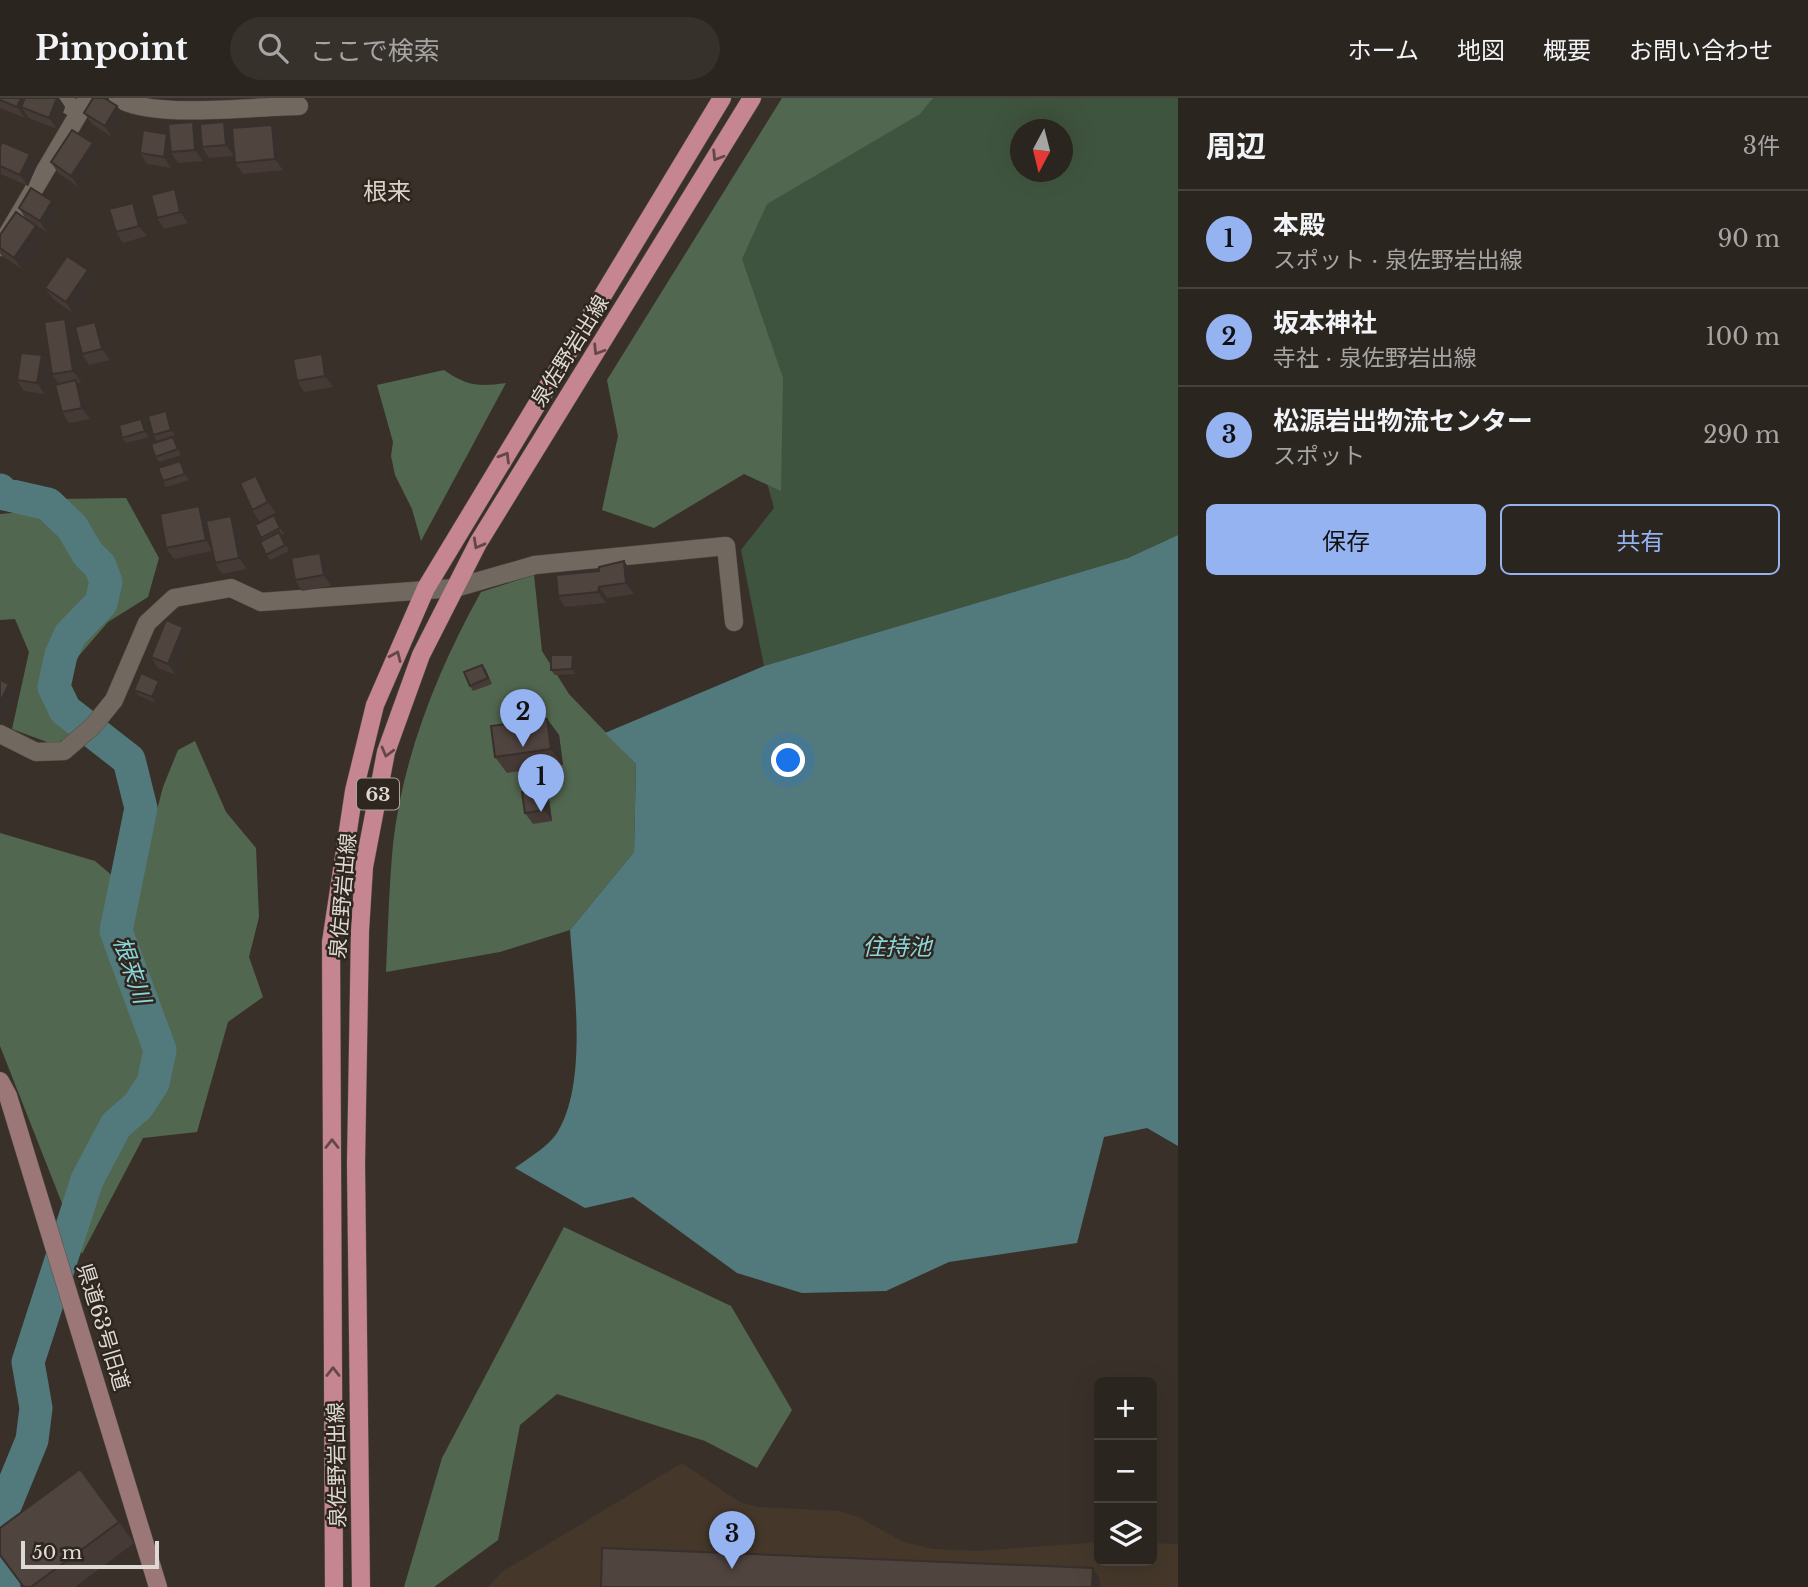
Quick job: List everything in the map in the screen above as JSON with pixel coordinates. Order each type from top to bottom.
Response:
[{"type":"main road","name":"泉佐野岩出線","points":[[334,1587],[331,942],[354,791],[375,705],[426,588],[722,98]]},
{"type":"main road","name":"泉佐野岩出線","points":[[361,1587],[356,1164],[364,867],[386,752],[421,655],[478,542],[752,98]]},
{"type":"street","points":[[0,247],[84,105],[57,98]]},
{"type":"street","points":[[118,98],[128,104],[154,110],[299,106]]},
{"type":"street","points":[[0,734],[36,752],[64,751],[93,726],[114,700],[147,623],[174,598],[231,588],[261,602],[455,588],[536,565],[726,546],[734,622]]},
{"type":"street","name":"県道63号旧道","points":[[0,1081],[8,1096],[42,1203],[158,1587]]},
{"type":"shaded area","points":[[682,1463],[741,1503],[759,1507],[839,1511],[860,1518],[903,1542],[933,1549],[978,1551],[1094,1542],[1094,1566],[1157,1566],[1157,1543],[1178,1544],[1178,1587],[488,1587],[502,1572]]},
{"type":"green space","points":[[782,98],[933,98],[920,114],[767,204],[742,259],[783,378],[781,491],[744,474],[654,528],[602,510],[618,436],[607,380]]},
{"type":"green space","points":[[843,98],[1178,98],[1178,535],[1128,558],[764,666],[741,550],[774,508],[763,469],[725,257]]},
{"type":"green space","points":[[444,370],[474,384],[506,383],[421,541],[412,509],[395,475],[391,456],[393,442],[377,385]]},
{"type":"green space","points":[[126,498],[159,558],[148,597],[108,622],[71,665],[70,735],[55,745],[12,729],[29,652],[15,619],[0,620],[0,514],[23,512],[60,499]]},
{"type":"green space","points":[[534,575],[542,651],[569,694],[636,764],[634,852],[570,930],[500,952],[386,972],[393,844],[405,778],[425,714],[451,651],[481,592]]},
{"type":"green space","points":[[195,741],[226,812],[256,848],[259,917],[249,957],[263,997],[228,1022],[197,1132],[143,1138],[82,1254],[0,1046],[0,833],[95,861],[135,895],[163,787],[178,750]]},
{"type":"green space","points":[[564,1227],[731,1306],[792,1410],[757,1468],[705,1441],[557,1394],[520,1425],[498,1540],[434,1587],[404,1587],[442,1458]]},
{"type":"water","name":"住持池","points":[[1178,535],[1178,1146],[1147,1128],[1104,1137],[1077,1243],[949,1262],[886,1291],[802,1293],[737,1273],[633,1197],[585,1208],[515,1168],[544,1147],[557,1133],[567,1113],[573,1089],[577,1034],[570,930],[634,852],[636,764],[605,733],[764,666],[1128,558]]},
{"type":"building","points":[[0,98],[21,98],[17,107]]},
{"type":"building","points":[[25,98],[57,98],[49,118],[21,107]]},
{"type":"building","points":[[93,98],[104,98],[117,106],[105,126],[84,113]]},
{"type":"building","points":[[193,122],[195,150],[171,152],[168,124]]},
{"type":"building","points":[[224,122],[226,145],[202,147],[200,124]]},
{"type":"building","points":[[272,125],[275,159],[235,163],[232,128]]},
{"type":"building","points":[[72,130],[93,143],[71,176],[51,162]]},
{"type":"building","points":[[143,130],[167,134],[164,157],[140,153]]},
{"type":"building","points":[[2,142],[30,154],[20,175],[0,166]]},
{"type":"building","points":[[31,188],[52,201],[40,221],[19,208]]},
{"type":"building","points":[[175,189],[180,212],[157,218],[151,195]]},
{"type":"building","points":[[133,203],[139,226],[116,232],[109,209]]},
{"type":"building","points":[[16,212],[36,226],[14,258],[0,248],[0,235]]},
{"type":"building","points":[[67,256],[88,270],[66,302],[45,288]]},
{"type":"building","points":[[65,319],[73,371],[52,374],[44,322]]},
{"type":"building","points":[[95,322],[102,349],[82,354],[75,327]]},
{"type":"building","points":[[21,353],[42,355],[37,383],[17,380]]},
{"type":"building","points":[[322,354],[325,376],[297,381],[293,359]]},
{"type":"building","points":[[76,380],[82,408],[62,412],[55,385]]},
{"type":"building","points":[[166,411],[171,430],[153,435],[148,416]]},
{"type":"building","points":[[141,419],[145,431],[122,438],[119,425]]},
{"type":"building","points":[[173,437],[178,449],[155,457],[151,444]]},
{"type":"building","points":[[180,461],[185,474],[163,481],[158,468]]},
{"type":"building","points":[[256,476],[268,502],[252,510],[240,483]]},
{"type":"building","points":[[199,506],[206,540],[166,548],[160,514]]},
{"type":"building","points":[[274,515],[280,528],[261,538],[255,525]]},
{"type":"building","points":[[231,516],[239,558],[215,563],[206,521]]},
{"type":"building","points":[[279,532],[285,545],[266,555],[260,542]]},
{"type":"building","points":[[320,553],[324,575],[295,580],[291,558]]},
{"type":"building","points":[[624,561],[626,583],[599,587],[598,592],[558,596],[556,575],[599,571],[599,567]]},
{"type":"building","points":[[166,620],[183,627],[168,664],[151,657]]},
{"type":"building","points":[[551,655],[573,655],[572,669],[551,670]]},
{"type":"building","points":[[482,665],[488,678],[470,686],[464,672]]},
{"type":"building","points":[[141,673],[159,681],[152,697],[134,690]]},
{"type":"building","points":[[0,680],[9,684],[0,702]]},
{"type":"building","points":[[547,719],[551,749],[495,757],[491,726]]},
{"type":"building","points":[[542,789],[545,810],[525,813],[522,792]]},
{"type":"building","points":[[80,1469],[119,1522],[31,1587],[24,1587],[0,1555],[0,1528]]},
{"type":"building","points":[[602,1548],[1093,1568],[1092,1587],[601,1587]]},
{"type":"waterway","name":"根来川","points":[[0,490],[4,494],[48,504],[72,527],[88,554],[100,566],[106,582],[101,603],[70,635],[61,655],[54,687],[65,710],[129,760],[141,808],[116,931],[160,1050],[153,1083],[138,1106],[116,1125],[87,1180],[28,1362],[36,1408],[32,1440],[0,1518]]},
{"type":"waterway","name":"根来川","points":[[0,1571],[4,1587]]},
{"type":"place","name":"坂本神社","points":[[523,747]]},
{"type":"place","name":"本殿","points":[[541,812]]},
{"type":"place","name":"松源岩出物流センター","points":[[732,1569]]},
{"type":"district","name":"根来","points":[[387,192]]}]
